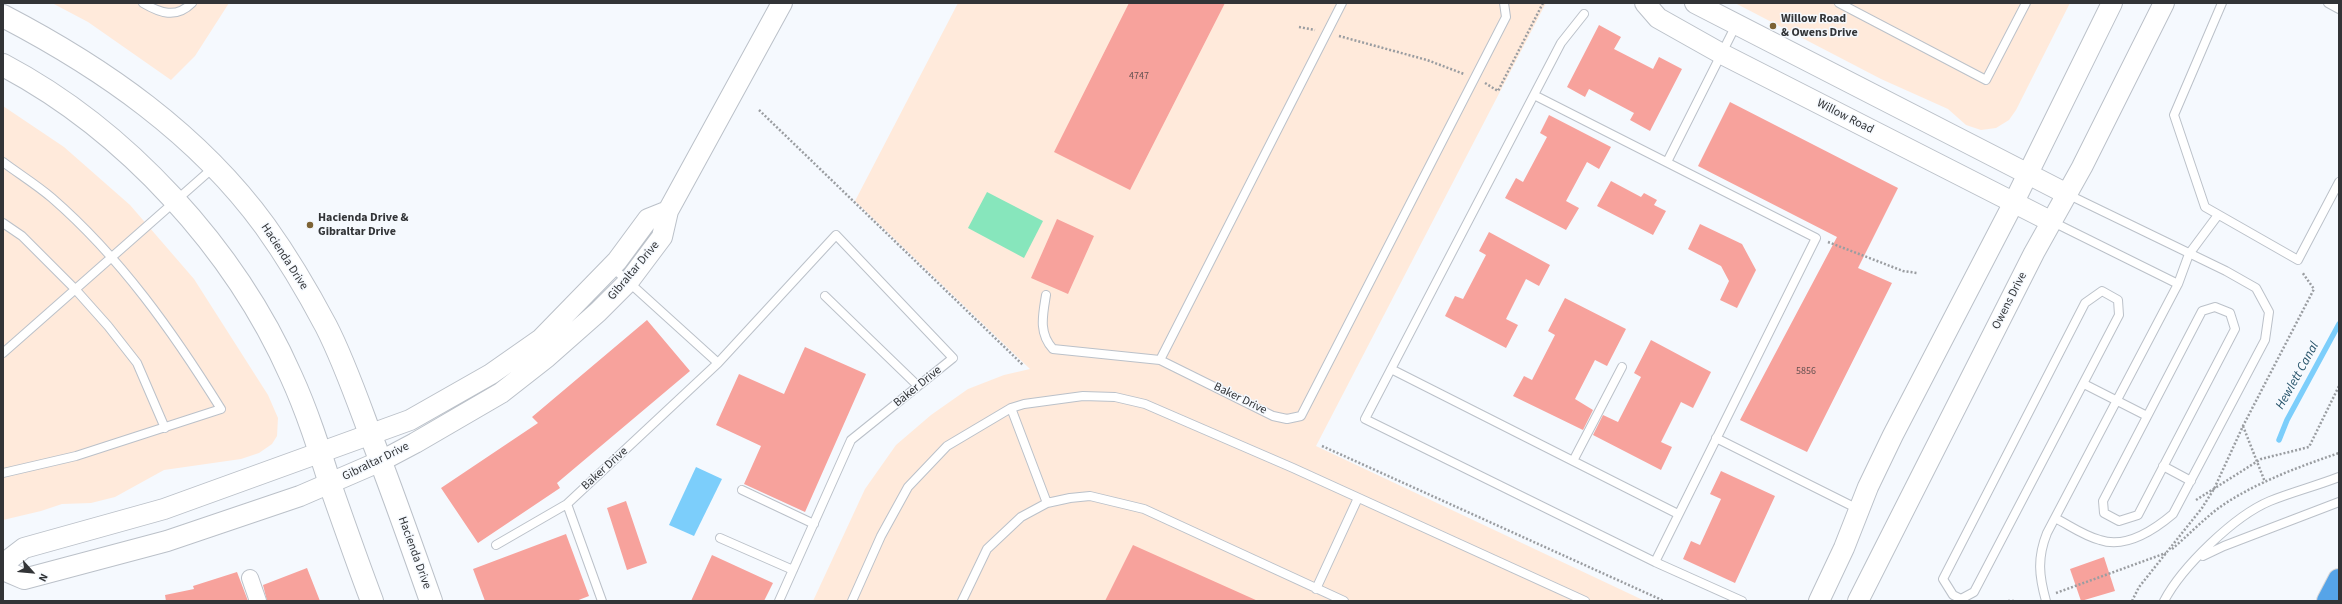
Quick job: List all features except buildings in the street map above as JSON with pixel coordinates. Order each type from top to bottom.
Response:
[{"type":"highway","points":[[2328,601],[2339,580]]},
{"type":"main road","name":"Hacienda Drive","points":[[3,16],[52,41],[118,84],[171,125],[214,167],[265,226],[327,328],[382,461],[431,601]]},
{"type":"main road","points":[[3,65],[20,74],[86,119],[142,166],[228,266],[264,323],[291,376],[321,454],[330,484],[372,601]]},
{"type":"street","name":"Gibraltar Drive","points":[[3,570],[24,578],[69,567],[167,541],[300,496],[382,461],[501,393],[547,357],[598,312],[629,281],[662,237],[668,211],[782,3]]},
{"type":"street","name":"Willow Road","points":[[1645,3],[1658,18],[1722,54],[2013,204],[2052,222]]},
{"type":"street","points":[[1695,3],[2067,194]]},
{"type":"street","points":[[1819,601],[1893,435],[2013,204],[2112,3]]},
{"type":"street","name":"Owens Drive","points":[[1858,601],[2164,3]]},
{"type":"street","name":"Gibraltar Drive","points":[[3,564],[24,548],[164,509],[321,454],[410,420],[491,374],[541,339],[612,267],[648,219],[668,211]]},
{"type":"street","points":[[250,578],[258,601]]},
{"type":"lane","points":[[143,3],[155,10],[169,14],[186,9],[192,3]]},
{"type":"lane","points":[[1046,294],[1042,325],[1046,342],[1053,349],[1160,360],[1342,3]]},
{"type":"lane","points":[[1474,78],[1506,17],[1504,3]]},
{"type":"lane","points":[[1839,3],[1986,80],[2026,3]]},
{"type":"lane","points":[[2222,3],[2174,115],[2205,207],[2298,260],[2339,182]]},
{"type":"lane","points":[[2328,3],[2339,9]]},
{"type":"lane","points":[[1584,14],[1562,43],[1365,419],[1655,562],[1742,601]]},
{"type":"lane","points":[[1667,162],[1736,24]]},
{"type":"lane","name":"Baker Drive","points":[[1160,360],[1273,416],[1287,419],[1301,416],[1474,78]]},
{"type":"lane","points":[[1534,95],[1816,238],[1655,562]]},
{"type":"lane","points":[[3,162],[52,198],[111,257],[146,298],[178,341],[221,409],[76,456],[3,473]]},
{"type":"lane","points":[[3,353],[214,167]]},
{"type":"lane","points":[[2055,518],[2100,541],[2123,542],[2156,529],[2173,514],[2265,340],[2269,312],[2256,288],[2067,194]]},
{"type":"lane","points":[[2045,599],[2039,576],[2041,548],[2055,518],[2178,284],[2189,254],[2218,215]]},
{"type":"lane","points":[[2052,222],[2178,284]]},
{"type":"lane","points":[[3,223],[22,236],[76,289],[137,363],[165,428]]},
{"type":"lane","name":"Baker Drive","points":[[496,545],[567,504],[718,363],[836,235],[953,358],[851,440],[779,601]]},
{"type":"lane","points":[[612,267],[718,363]]},
{"type":"lane","points":[[2102,291],[2118,300],[2119,315],[2084,384],[1974,592],[1961,599],[1952,595],[1943,578],[2085,303],[2102,291]]},
{"type":"lane","points":[[825,296],[918,386]]},
{"type":"lane","points":[[2215,306],[2230,313],[2235,329],[2163,466],[2138,515],[2119,521],[2104,513],[2103,501],[2202,311],[2215,306]]},
{"type":"lane","points":[[1573,461],[1622,367]]},
{"type":"lane","points":[[1391,369],[1678,514]]},
{"type":"lane","points":[[2084,384],[2147,416]]},
{"type":"lane","points":[[852,601],[881,536],[908,488],[947,446],[1011,408],[1024,404],[1083,396],[1115,397],[1145,404],[1358,498],[1585,601]]},
{"type":"lane","points":[[1011,408],[1047,503]]},
{"type":"lane","points":[[1716,438],[1859,510]]},
{"type":"lane","points":[[2163,466],[2191,481]]},
{"type":"lane","points":[[2164,601],[2184,572],[2222,534],[2245,515],[2269,502],[2339,477]]},
{"type":"lane","points":[[742,490],[814,524]]},
{"type":"lane","points":[[962,601],[987,548],[1022,517],[1047,503],[1070,498],[1090,496],[1144,508],[1344,601]]},
{"type":"lane","points":[[1316,588],[1358,498]]},
{"type":"lane","points":[[2197,559],[2224,546],[2339,502]]},
{"type":"lane","points":[[567,504],[602,601]]},
{"type":"lane","points":[[720,538],[793,570]]},
{"type":"path","points":[[1299,26],[1432,61],[1474,78],[1498,91],[1543,3]]},
{"type":"path","points":[[760,110],[1022,365]]},
{"type":"path","points":[[1816,238],[1904,271],[1917,273]]},
{"type":"path","points":[[2132,601],[2139,587],[2202,508],[2214,489],[2243,426],[2314,289],[2303,274],[2298,260]]},
{"type":"path","points":[[2173,514],[2262,459],[2309,447],[2339,386]]},
{"type":"path","points":[[2243,426],[2265,482]]},
{"type":"path","points":[[1322,446],[1664,601]]},
{"type":"path","points":[[2045,599],[2167,552],[2228,502],[2265,482],[2301,466],[2339,453]]},
{"type":"path","points":[[2008,601],[2016,601]]},
{"type":"shaded area","points":[[52,3],[229,3],[195,56],[171,80],[88,22]]},
{"type":"shaded area","points":[[958,3],[1546,3],[1316,446],[1645,601],[813,601],[865,489],[896,445],[931,415],[968,389],[1004,375],[1030,369],[855,201]]},
{"type":"shaded area","points":[[1735,3],[2070,3],[2016,110],[2009,120],[1996,128],[1981,130],[1966,125],[1948,109],[1881,79]]},
{"type":"shaded area","points":[[3,106],[64,147],[130,205],[194,279],[268,395],[278,418],[277,436],[272,444],[259,453],[241,459],[164,470],[115,497],[91,503],[62,504],[41,511],[3,520]]},
{"type":"green space","points":[[987,192],[1043,221],[1024,258],[968,228]]},
{"type":"water","points":[[696,467],[722,479],[694,536],[669,525]]},
{"type":"waterway","name":"Hewlett Canal","points":[[2279,440],[2287,420],[2339,324]]},
{"type":"place","name":"Willow Road & Owens Drive","points":[[1773,26]]},
{"type":"place","name":"Hacienda Drive & Gibraltar Drive","points":[[310,225]]}]
